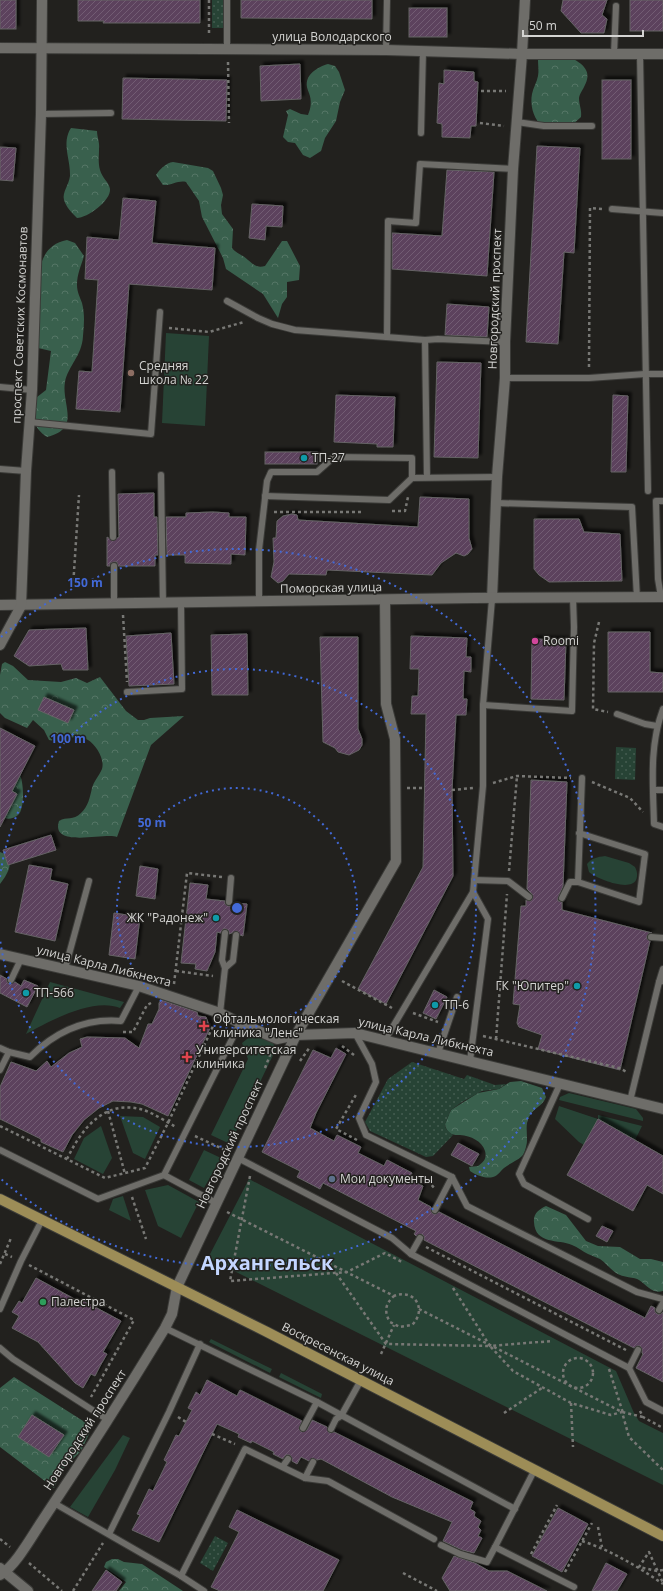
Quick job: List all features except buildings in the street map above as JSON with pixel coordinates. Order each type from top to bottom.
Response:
[{"type":"main road","name":"Воскресенская улица","points":[[0,1199],[361,1380],[663,1536]]},
{"type":"street","name":"проспект Советских Космонавтов","points":[[0,645],[21,606],[26,471],[32,390],[41,114],[42,0]]},
{"type":"street","name":"Новгородский проспект","points":[[492,599],[497,477],[505,378],[505,342],[513,169],[525,0]]},
{"type":"street","name":"улица Володарского","points":[[0,48],[386,50],[522,54],[663,54]]},
{"type":"street","name":"Поморская улица","points":[[0,605],[21,606],[662,597]]},
{"type":"street","name":"Новгородский проспект","points":[[2,1572],[19,1555],[54,1503],[165,1328],[172,1314],[177,1287],[219,1206],[238,1158],[296,1034],[396,861],[395,739],[386,704],[384,600]]},
{"type":"street","name":"улица Карла Либкнехта","points":[[0,954],[139,986],[220,1012],[240,1023],[276,1039],[296,1034],[355,1033],[470,1060],[663,1109]]},
{"type":"street","points":[[2,1572],[28,1591]]},
{"type":"lane","points":[[227,0],[227,50]]},
{"type":"lane","points":[[386,50],[387,0]]},
{"type":"lane","points":[[614,54],[616,6]]},
{"type":"lane","points":[[421,133],[423,51]]},
{"type":"lane","points":[[640,55],[648,491]]},
{"type":"lane","points":[[41,114],[110,113]]},
{"type":"lane","points":[[517,125],[592,126]]},
{"type":"lane","points":[[388,337],[388,221],[416,223],[420,164],[513,169]]},
{"type":"lane","points":[[612,209],[663,213]]},
{"type":"lane","points":[[227,301],[258,318],[272,324],[294,330],[424,340],[438,339],[505,342]]},
{"type":"lane","points":[[29,422],[151,434],[160,312]]},
{"type":"lane","points":[[424,340],[427,477]]},
{"type":"lane","points":[[505,378],[589,378],[663,374]]},
{"type":"lane","points":[[0,387],[32,390]]},
{"type":"lane","points":[[259,602],[259,550],[267,481],[271,472],[318,472],[334,457],[412,458],[412,478]]},
{"type":"lane","points":[[0,469],[26,471]]},
{"type":"lane","points":[[112,472],[113,537]]},
{"type":"lane","points":[[161,475],[163,604]]},
{"type":"lane","points":[[265,496],[389,500],[412,478],[497,477]]},
{"type":"lane","points":[[662,597],[658,578],[656,501],[663,501]]},
{"type":"lane","points":[[496,503],[632,507],[637,598]]},
{"type":"lane","points":[[114,566],[114,604]]},
{"type":"lane","points":[[483,705],[572,711],[574,627],[573,598]]},
{"type":"lane","points":[[384,1040],[473,892],[483,786],[483,705],[492,599]]},
{"type":"lane","points":[[128,692],[182,689],[181,604]]},
{"type":"lane","points":[[663,709],[657,726],[652,766],[654,824],[663,827]]},
{"type":"lane","points":[[616,714],[645,724],[657,726]]},
{"type":"lane","points":[[578,882],[582,778]]},
{"type":"lane","points":[[653,790],[663,790]]},
{"type":"lane","points":[[562,898],[570,882],[578,882],[639,902],[645,854],[579,833]]},
{"type":"lane","points":[[229,902],[231,878]]},
{"type":"lane","points":[[474,880],[508,881],[529,897]]},
{"type":"lane","points":[[65,969],[89,881]]},
{"type":"lane","points":[[470,1060],[488,919],[473,892]]},
{"type":"lane","points":[[220,1012],[225,968],[222,960],[225,933]]},
{"type":"lane","points":[[225,968],[233,961],[236,935]]},
{"type":"lane","points":[[651,937],[663,938]]},
{"type":"lane","points":[[11,980],[21,959]]},
{"type":"lane","points":[[630,1101],[661,982],[663,969]]},
{"type":"lane","points":[[0,1048],[9,1052],[30,1057],[42,1045],[66,1031],[94,1022],[107,1020],[121,1021],[139,986]]},
{"type":"lane","points":[[438,1053],[457,996]]},
{"type":"lane","points":[[0,1150],[98,1199],[164,1176],[240,1023]]},
{"type":"lane","points":[[355,1033],[372,1064],[376,1082],[359,1118],[366,1135],[452,1177],[468,1206],[637,1292],[663,1299]]},
{"type":"lane","points":[[0,1070],[9,1052]]},
{"type":"lane","points":[[560,1084],[520,1174],[524,1184],[588,1219]]},
{"type":"lane","points":[[238,1158],[392,1238],[411,1254],[629,1368],[646,1402],[663,1412]]},
{"type":"lane","points":[[164,1176],[219,1206]]},
{"type":"lane","points":[[435,1210],[452,1177]]},
{"type":"lane","points":[[0,1309],[21,1261],[42,1220]]},
{"type":"lane","points":[[411,1254],[419,1240]]},
{"type":"lane","points":[[659,1310],[663,1303]]},
{"type":"lane","points":[[165,1328],[317,1402],[515,1509]]},
{"type":"lane","points":[[109,1534],[169,1412],[200,1344]]},
{"type":"lane","points":[[0,1348],[13,1359],[108,1420]]},
{"type":"lane","points":[[629,1368],[638,1350]]},
{"type":"lane","points":[[331,1429],[336,1419],[341,1416],[361,1380]]},
{"type":"lane","points":[[303,1428],[317,1402]]},
{"type":"lane","points":[[181,1576],[245,1449],[284,1466],[305,1478],[328,1482],[434,1539]]},
{"type":"lane","points":[[284,1466],[288,1459]]},
{"type":"lane","points":[[305,1478],[313,1462]]},
{"type":"lane","points":[[441,1545],[460,1554],[486,1562],[535,1469]]},
{"type":"lane","points":[[54,1503],[181,1576],[204,1591]]},
{"type":"lane","points":[[495,1547],[574,1587]]},
{"type":"path","points":[[209,0],[209,36]]},
{"type":"path","points":[[227,50],[229,69],[229,123]]},
{"type":"path","points":[[507,98],[508,84]]},
{"type":"path","points":[[481,91],[508,91]]},
{"type":"path","points":[[505,133],[506,119]]},
{"type":"path","points":[[480,124],[505,126],[517,125]]},
{"type":"path","points":[[589,378],[590,208],[612,209]]},
{"type":"path","points":[[158,327],[209,332],[258,318]]},
{"type":"path","points":[[389,511],[405,511],[409,490]]},
{"type":"path","points":[[73,587],[79,495]]},
{"type":"path","points":[[270,512],[365,512]]},
{"type":"path","points":[[123,614],[128,692]]},
{"type":"path","points":[[599,622],[594,643],[593,709],[616,714]]},
{"type":"path","points":[[496,1039],[517,776]]},
{"type":"path","points":[[452,790],[469,790],[517,776],[582,778],[630,798],[654,824]]},
{"type":"path","points":[[173,997],[187,873],[231,878]]},
{"type":"path","points":[[176,971],[224,977]]},
{"type":"path","points":[[331,975],[393,1008],[403,1009],[447,1026]]},
{"type":"path","points":[[0,1126],[105,1178],[145,1168],[212,1029]]},
{"type":"path","points":[[474,1033],[620,1068],[637,1076]]},
{"type":"path","points":[[67,1159],[76,1141],[86,1127],[108,1111],[118,1108],[141,1109],[229,1152]]},
{"type":"path","points":[[108,1111],[124,1173],[146,1239]]},
{"type":"path","points":[[246,1172],[250,1174],[243,1220],[230,1281],[347,1272],[385,1253],[405,1264]]},
{"type":"path","points":[[219,1206],[243,1220],[394,1296]]},
{"type":"path","points":[[0,1264],[11,1238]]},
{"type":"path","points":[[419,1240],[631,1353]]},
{"type":"path","points":[[5,1254],[134,1320],[86,1406]]},
{"type":"path","points":[[336,1273],[386,1344]]},
{"type":"path","points":[[446,1284],[453,1288],[490,1346],[513,1371],[571,1403],[611,1415],[622,1412]]},
{"type":"path","points":[[405,1294],[410,1296],[418,1304],[419,1315],[412,1324],[400,1327],[390,1322],[386,1311],[390,1300],[394,1296],[405,1294]]},
{"type":"path","points":[[419,1309],[622,1412],[642,1417]]},
{"type":"path","points":[[381,1354],[394,1325]]},
{"type":"path","points":[[386,1344],[490,1346],[556,1341]]},
{"type":"path","points":[[583,1358],[588,1361],[593,1371],[590,1382],[581,1388],[570,1386],[563,1377],[564,1366],[572,1359],[583,1358]]},
{"type":"path","points":[[607,1363],[629,1436],[663,1470]]},
{"type":"path","points":[[504,1413],[542,1388]]},
{"type":"path","points":[[571,1403],[573,1447]]},
{"type":"path","points":[[212,1434],[245,1449]]},
{"type":"path","points":[[529,1558],[557,1505]]},
{"type":"path","points":[[563,1576],[592,1523]]},
{"type":"path","points":[[598,1527],[602,1547]]},
{"type":"path","points":[[73,1591],[109,1534]]},
{"type":"path","points":[[0,1539],[62,1591]]},
{"type":"path","points":[[582,1541],[602,1547],[639,1567],[663,1583]]},
{"type":"path","points":[[639,1567],[648,1552],[663,1583]]},
{"type":"path","points":[[639,1567],[657,1572],[663,1570]]},
{"type":"path","points":[[403,1573],[437,1591]]},
{"type":"green space","points":[[212,0],[223,0],[223,28],[212,28]]},
{"type":"green space","points":[[570,57],[583,65],[587,72],[587,81],[580,93],[579,98],[581,117],[572,125],[540,124],[534,114],[531,102],[538,76],[538,60]]},
{"type":"green space","points":[[328,64],[335,66],[339,72],[345,90],[340,102],[336,121],[325,138],[321,151],[310,158],[303,155],[295,143],[288,142],[283,137],[288,115],[286,111],[290,109],[301,114],[308,115],[311,102],[307,87],[308,78],[316,69]]},
{"type":"green space","points":[[71,128],[97,131],[100,170],[110,189],[107,199],[98,208],[87,215],[77,218],[71,212],[64,200],[65,191],[70,176],[67,140]]},
{"type":"green space","points":[[173,162],[208,168],[213,171],[223,195],[221,205],[222,214],[233,229],[232,248],[254,265],[260,267],[265,266],[282,241],[287,241],[300,266],[299,280],[287,282],[287,297],[282,304],[278,318],[263,294],[226,269],[223,258],[202,217],[199,201],[186,182],[163,185],[156,175],[163,167]]},
{"type":"green space","points":[[67,240],[75,243],[84,256],[77,281],[78,292],[84,311],[83,336],[78,355],[65,382],[68,415],[67,422],[64,428],[58,433],[47,437],[36,426],[32,406],[32,401],[46,390],[51,351],[38,348],[40,307],[38,280],[41,265],[47,251],[59,242]]},
{"type":"green space","points":[[166,333],[209,336],[205,426],[162,423]]},
{"type":"green space","points":[[5,662],[13,666],[28,680],[61,682],[76,678],[87,683],[100,677],[126,711],[138,720],[184,716],[151,745],[117,837],[70,837],[63,835],[58,830],[59,821],[75,817],[85,808],[93,785],[102,769],[103,765],[101,757],[94,745],[88,740],[73,737],[54,741],[49,740],[44,730],[33,720],[27,728],[5,718],[0,713],[0,675],[2,664]]},
{"type":"green space","points":[[616,747],[636,748],[635,780],[615,779]]},
{"type":"green space","points":[[0,756],[17,770],[22,782],[23,801],[20,812],[16,817],[7,819],[0,817]]},
{"type":"green space","points":[[0,852],[9,856],[10,863],[7,874],[0,884]]},
{"type":"green space","points":[[605,856],[629,863],[635,867],[637,873],[636,880],[627,885],[621,885],[606,881],[589,872],[587,864],[591,860]]},
{"type":"green space","points":[[50,982],[124,1002],[120,1008],[109,1005],[97,1006],[72,1012],[26,1034]]},
{"type":"green space","points":[[252,1035],[273,1043],[276,1049],[230,1144],[211,1135],[248,1059],[242,1043]]},
{"type":"green space","points":[[412,1062],[464,1079],[467,1075],[495,1085],[506,1084],[499,1089],[482,1091],[451,1110],[445,1124],[446,1129],[453,1135],[433,1156],[426,1157],[370,1131],[365,1122],[388,1079]]},
{"type":"green space","points":[[521,1081],[542,1088],[546,1097],[543,1103],[533,1111],[529,1117],[527,1124],[527,1143],[524,1153],[520,1158],[506,1166],[493,1177],[475,1174],[470,1171],[469,1167],[478,1166],[482,1163],[486,1153],[484,1147],[472,1138],[449,1132],[445,1124],[451,1110],[478,1093],[499,1089],[510,1082]]},
{"type":"green space","points":[[569,1093],[636,1109],[643,1118],[643,1121],[559,1100],[560,1097]]},
{"type":"green space","points":[[559,1106],[598,1119],[584,1145],[555,1119]]},
{"type":"green space","points":[[598,1115],[642,1126],[635,1140],[598,1119]]},
{"type":"green space","points":[[120,1116],[143,1117],[160,1127],[145,1159],[133,1153]]},
{"type":"green space","points":[[101,1126],[112,1158],[103,1174],[74,1159],[84,1138]]},
{"type":"green space","points":[[204,1150],[221,1158],[204,1188],[189,1180]]},
{"type":"green space","points":[[249,1179],[616,1371],[639,1421],[663,1433],[663,1485],[208,1258]]},
{"type":"green space","points":[[168,1185],[199,1202],[181,1238],[158,1226],[145,1190]]},
{"type":"green space","points":[[123,1196],[131,1221],[109,1210],[113,1199]]},
{"type":"green space","points":[[546,1206],[566,1215],[586,1241],[598,1246],[620,1247],[640,1259],[651,1259],[663,1262],[663,1291],[659,1292],[650,1289],[637,1279],[619,1275],[600,1259],[574,1246],[543,1238],[535,1229],[534,1219],[537,1212]]},
{"type":"green space","points":[[211,1339],[272,1369],[270,1373],[209,1342]]},
{"type":"green space","points":[[281,1373],[322,1394],[321,1398],[279,1377]]},
{"type":"green space","points":[[14,1377],[91,1426],[81,1451],[63,1469],[54,1488],[0,1447],[0,1388]]},
{"type":"green space","points":[[123,1435],[130,1438],[115,1470],[88,1517],[70,1507]]},
{"type":"green space","points":[[215,1536],[228,1543],[213,1571],[200,1563]]},
{"type":"green space","points":[[112,1559],[142,1564],[183,1591],[119,1591],[126,1582],[104,1567],[106,1562]]},
{"type":"place","name":"Средняя школа № 22","points":[[131,373]]},
{"type":"place","name":"ТП-27","points":[[304,458]]},
{"type":"place","name":"Roomi","points":[[535,641]]},
{"type":"place","name":"ЖК \"Радонеж\"","points":[[216,918]]},
{"type":"place","name":"ГК \"Юпитер\"","points":[[577,986]]},
{"type":"place","name":"ТП-566","points":[[26,993]]},
{"type":"place","name":"ТП-6","points":[[435,1005]]},
{"type":"place","name":"Офтальмологическая клиника \"Ленс\"","points":[[204,1026]]},
{"type":"place","name":"Университетская клиника","points":[[187,1057]]},
{"type":"place","name":"Мои документы","points":[[332,1179]]},
{"type":"place","name":"Палестра","points":[[43,1302]]},
{"type":"district","name":"Архангельск","points":[[267,1263]]}]
